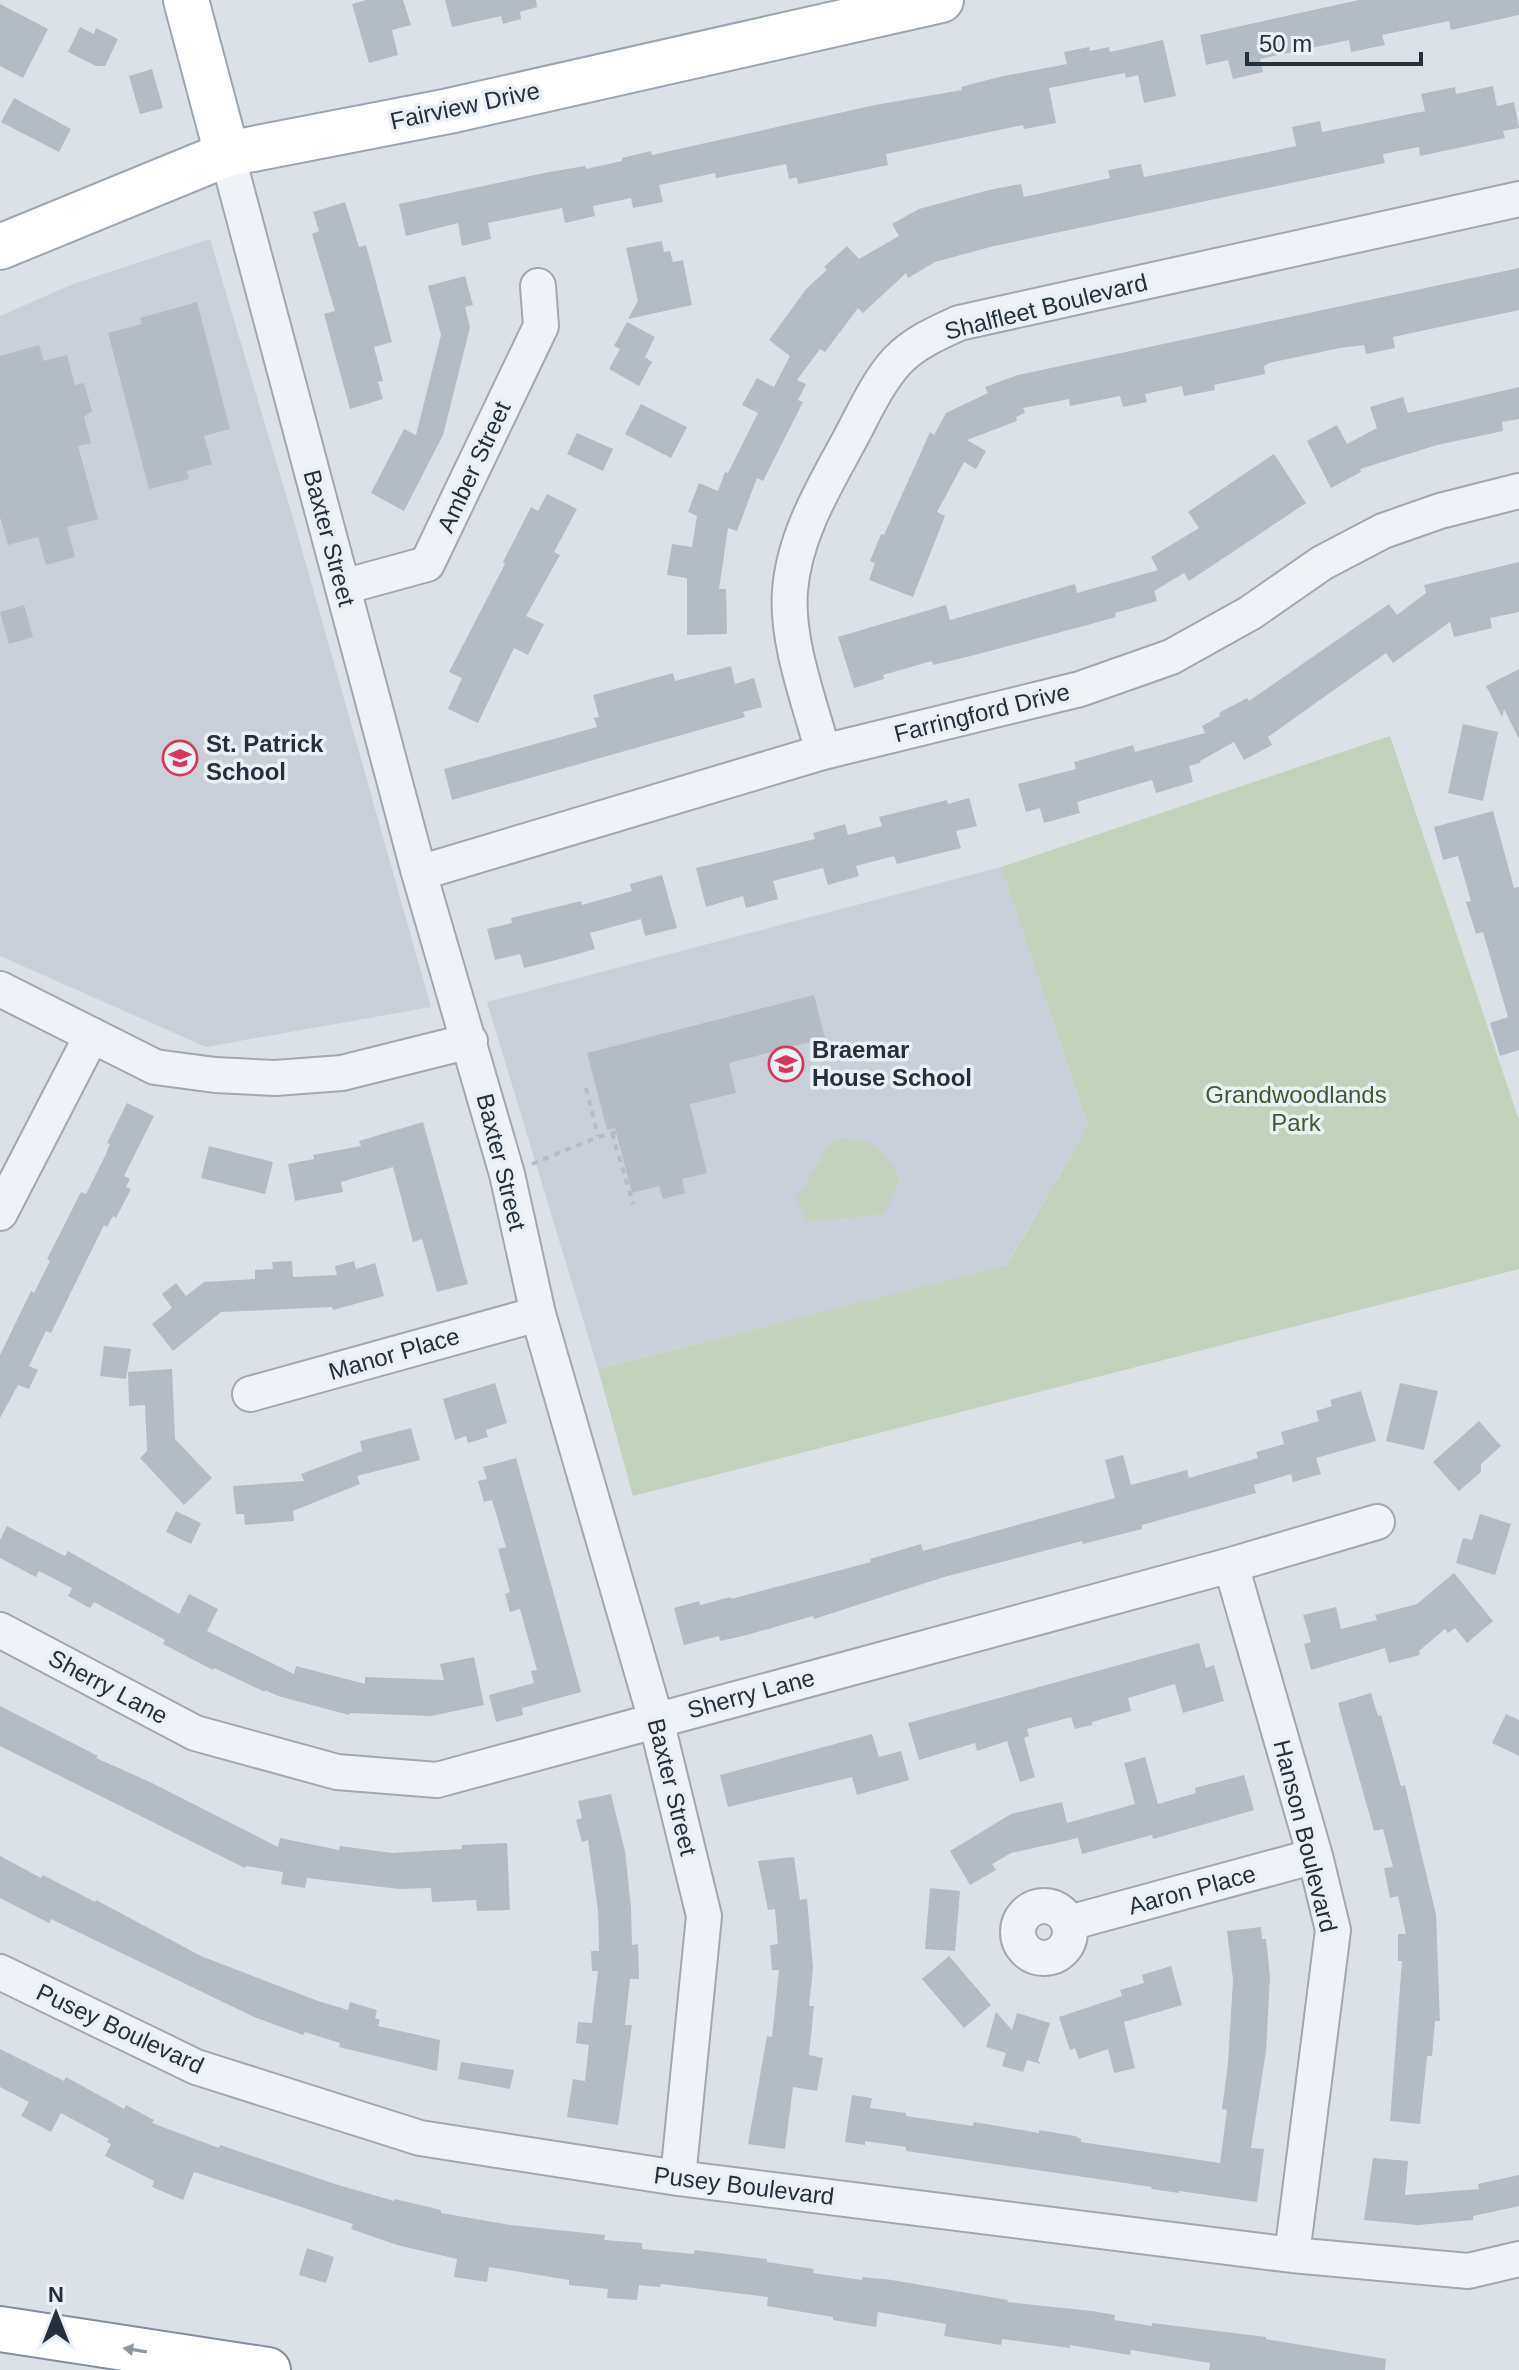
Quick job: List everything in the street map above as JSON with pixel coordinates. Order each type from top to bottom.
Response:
[{"type":"main road","points":[[186,0],[227,154]]},
{"type":"main road","name":"Fairview Drive","points":[[0,247],[227,154],[449,111],[941,0]]},
{"type":"main road","points":[[0,2329],[268,2370]]},
{"type":"street","name":"Baxter Street","points":[[227,154],[419,873],[507,1174],[538,1314],[656,1720],[704,1916],[678,2178]]},
{"type":"street","name":"Shalfleet Boulevard","points":[[823,752],[792,633],[790,592],[798,550],[812,511],[872,398],[898,361],[926,338],[959,323],[1519,199]]},
{"type":"street","name":"Amber Street","points":[[343,587],[427,564],[541,326],[538,286]]},
{"type":"street","name":"Farringford Drive","points":[[419,873],[823,752],[1080,689],[1171,657],[1250,613],[1322,563],[1383,531],[1440,511],[1519,491]]},
{"type":"street","points":[[0,989],[155,1067],[215,1075],[275,1078],[342,1073],[470,1041]]},
{"type":"street","points":[[0,1213],[92,1035]]},
{"type":"street","name":"Manor Place","points":[[250,1394],[538,1314]]},
{"type":"street","name":"Sherry Lane","points":[[0,1630],[195,1733],[337,1772],[437,1780],[1231,1565],[1377,1522]]},
{"type":"street","name":"Hanson Boulevard","points":[[1231,1565],[1315,1856],[1333,1930],[1292,2255]]},
{"type":"street","name":"Aaron Place","points":[[1069,1923],[1315,1856]]},
{"type":"street","name":"Pusey Boulevard","points":[[0,1972],[196,2067],[420,2138],[678,2178],[1292,2255],[1468,2271],[1519,2259]]},
{"type":"path","points":[[586,1088],[598,1137]]},
{"type":"path","points":[[507,1174],[623,1130]]},
{"type":"path","points":[[612,1133],[633,1204]]},
{"type":"shaded area","name":"St. Patrick School","points":[[210,239],[295,525],[431,1007],[206,1047],[0,956],[0,316],[73,284]]},
{"type":"shaded area","name":"Braemar House School","points":[[1001,867],[1088,1126],[1006,1266],[598,1369],[487,1002]]},
{"type":"green space","name":"Grandwoodlands Park","points":[[1390,736],[1519,1120],[1519,1269],[633,1496],[598,1369],[1007,1265],[1088,1126],[1001,867]]},
{"type":"green space","points":[[835,1138],[868,1142],[881,1151],[893,1167],[900,1179],[885,1214],[807,1222],[796,1198]]},
{"type":"building","points":[[366,0],[403,0],[411,25],[392,30],[398,55],[369,63],[352,4]]},
{"type":"building","points":[[445,0],[536,0],[537,7],[520,12],[521,19],[503,24],[501,16],[452,27]]},
{"type":"building","points":[[1359,0],[1519,0],[1519,15],[1451,30],[1449,21],[1382,35],[1385,45],[1351,52],[1349,40],[1260,59],[1263,72],[1233,79],[1228,60],[1206,65],[1200,35]]},
{"type":"building","points":[[0,4],[48,29],[23,78],[0,66]]},
{"type":"building","points":[[80,27],[94,34],[96,28],[118,39],[105,66],[96,66],[68,52]]},
{"type":"building","points":[[1163,40],[1176,96],[1144,103],[1138,75],[1126,78],[1125,73],[1049,88],[1056,123],[1024,129],[1023,125],[886,154],[888,165],[798,184],[797,177],[789,179],[786,164],[716,178],[715,173],[659,185],[663,202],[633,208],[631,198],[593,206],[595,216],[565,223],[562,208],[488,223],[491,239],[462,246],[458,223],[406,236],[399,204],[549,172],[585,166],[586,169],[651,151],[652,155],[875,105],[962,90],[961,87],[999,77],[1067,64],[1064,52],[1109,47],[1110,52]]},
{"type":"building","points":[[152,69],[163,108],[140,114],[129,76]]},
{"type":"building","points":[[1493,86],[1497,106],[1514,102],[1519,128],[1503,131],[1505,138],[1420,156],[1419,147],[1383,154],[1385,163],[994,246],[935,262],[908,278],[906,273],[863,313],[858,308],[825,352],[820,349],[797,380],[806,384],[798,400],[803,402],[763,481],[757,478],[737,531],[728,528],[719,589],[726,589],[727,634],[687,635],[687,578],[667,575],[672,544],[692,547],[697,516],[688,512],[699,483],[718,491],[725,472],[728,473],[758,413],[742,405],[757,378],[774,387],[790,356],[769,340],[807,288],[827,270],[824,267],[847,246],[859,259],[899,236],[892,224],[919,209],[989,190],[1021,184],[1024,197],[1110,178],[1108,170],[1141,164],[1144,177],[1254,155],[1296,146],[1292,127],[1320,121],[1322,132],[1425,111],[1421,94],[1455,87],[1456,94]]},
{"type":"building","points":[[14,98],[71,129],[59,152],[1,122]]},
{"type":"building","points":[[345,202],[359,247],[366,245],[392,342],[374,347],[383,381],[378,382],[383,399],[350,409],[324,314],[335,311],[312,234],[319,231],[313,212]]},
{"type":"building","points":[[662,241],[664,252],[670,251],[673,262],[683,260],[692,305],[628,319],[638,301],[626,248]]},
{"type":"building","points":[[1519,268],[1519,310],[1393,337],[1395,348],[1366,354],[1364,345],[1269,363],[1264,366],[1265,374],[1214,385],[1215,390],[1184,396],[1182,386],[1145,394],[1147,402],[1123,407],[1120,396],[1070,406],[1069,399],[1023,408],[1025,413],[1016,417],[1017,421],[967,440],[986,451],[976,469],[964,462],[937,512],[945,516],[913,597],[869,580],[875,563],[870,561],[881,534],[884,535],[930,432],[934,435],[946,413],[988,393],[985,387],[1018,375]]},
{"type":"building","points":[[465,276],[473,305],[465,307],[470,327],[443,435],[404,511],[371,493],[404,429],[416,435],[441,335],[428,286]]},
{"type":"building","points":[[197,302],[230,429],[204,436],[212,464],[187,471],[189,479],[149,489],[108,333],[142,324],[140,318]]},
{"type":"building","points":[[627,322],[655,337],[645,357],[652,362],[639,386],[609,369],[620,349],[614,346]]},
{"type":"building","points":[[39,345],[44,361],[67,355],[75,385],[84,383],[92,411],[84,417],[91,443],[78,446],[98,519],[67,527],[75,557],[46,565],[38,537],[8,545],[0,517],[0,356]]},
{"type":"building","points":[[1519,387],[1519,419],[1502,422],[1503,431],[1437,445],[1360,469],[1361,472],[1331,488],[1307,441],[1337,425],[1347,444],[1377,428],[1370,407],[1403,397],[1408,413]]},
{"type":"building","points":[[641,404],[687,427],[671,458],[625,434]]},
{"type":"building","points":[[577,433],[613,449],[603,471],[567,454]]},
{"type":"building","points":[[1274,454],[1306,503],[1189,581],[1184,573],[1154,591],[1157,601],[1115,613],[1116,617],[1091,624],[975,655],[933,665],[932,661],[883,675],[884,679],[854,688],[838,637],[946,605],[950,620],[1075,584],[1077,593],[1158,570],[1151,557],[1199,528],[1188,512]]},
{"type":"building","points":[[547,494],[577,509],[554,552],[560,555],[526,616],[544,624],[528,655],[514,648],[478,723],[448,709],[462,678],[449,672],[531,507],[538,511]]},
{"type":"building","points":[[1519,562],[1519,612],[1490,618],[1492,628],[1454,637],[1450,622],[1393,663],[1386,653],[1268,737],[1272,745],[1244,760],[1234,742],[1200,763],[1189,766],[1193,782],[1156,793],[1152,780],[1077,802],[1080,813],[1044,823],[1040,808],[1026,812],[1018,784],[1076,769],[1074,762],[1133,745],[1135,752],[1205,733],[1202,726],[1220,716],[1219,713],[1247,698],[1249,701],[1389,604],[1397,615],[1426,593],[1424,585]]},
{"type":"building","points":[[24,605],[33,637],[9,644],[0,612]]},
{"type":"building","points":[[731,666],[735,684],[754,678],[762,707],[743,712],[745,717],[452,800],[444,769],[597,727],[594,718],[599,717],[593,695],[673,673],[675,681]]},
{"type":"building","points":[[1519,669],[1519,739],[1504,709],[1502,717],[1486,686]]},
{"type":"building","points":[[1463,724],[1498,732],[1483,801],[1448,793]]},
{"type":"building","points":[[969,798],[977,826],[956,831],[961,848],[897,864],[894,856],[856,866],[859,876],[828,885],[823,868],[773,881],[778,899],[746,908],[743,896],[706,907],[696,868],[815,839],[813,833],[845,824],[848,835],[882,826],[879,817],[947,800],[948,804]]},
{"type":"building","points":[[1493,811],[1514,888],[1519,887],[1519,1050],[1500,1056],[1490,1023],[1508,1017],[1483,932],[1476,934],[1466,902],[1471,901],[1458,856],[1443,860],[1434,827]]},
{"type":"building","points":[[662,875],[677,928],[645,936],[641,919],[590,933],[595,949],[556,960],[524,968],[520,954],[495,960],[487,929],[512,923],[511,918],[581,901],[582,905],[632,891],[630,884]]},
{"type":"building","points":[[814,995],[825,1038],[729,1063],[736,1093],[690,1104],[707,1173],[682,1179],[685,1193],[663,1199],[659,1186],[632,1193],[615,1128],[607,1130],[587,1053]]},
{"type":"building","points":[[127,1103],[154,1116],[124,1176],[130,1179],[126,1187],[131,1189],[116,1218],[113,1216],[107,1227],[104,1225],[51,1333],[46,1331],[29,1366],[38,1370],[29,1389],[18,1385],[0,1418],[0,1355],[31,1291],[34,1293],[50,1261],[47,1259],[81,1192],[86,1194]]},
{"type":"building","points":[[423,1122],[468,1284],[437,1292],[422,1239],[413,1242],[393,1167],[341,1182],[343,1192],[295,1201],[288,1164],[314,1159],[313,1155],[361,1146],[359,1141]]},
{"type":"building","points":[[209,1146],[273,1162],[265,1194],[201,1178]]},
{"type":"building","points":[[292,1261],[293,1277],[337,1275],[335,1266],[354,1261],[356,1269],[375,1263],[384,1296],[333,1310],[332,1307],[221,1312],[173,1351],[152,1324],[172,1308],[162,1294],[176,1283],[186,1296],[204,1282],[255,1279],[255,1270],[273,1269],[272,1262]]},
{"type":"building","points":[[104,1346],[131,1349],[126,1379],[100,1376]]},
{"type":"building","points":[[172,1369],[175,1439],[212,1478],[184,1505],[140,1458],[147,1451],[145,1405],[129,1406],[128,1372]]},
{"type":"building","points":[[495,1383],[507,1423],[486,1430],[488,1437],[468,1443],[466,1436],[455,1440],[443,1399]]},
{"type":"building","points":[[1400,1383],[1438,1391],[1424,1450],[1386,1441]]},
{"type":"building","points":[[1361,1391],[1376,1441],[1316,1458],[1321,1474],[1293,1482],[1291,1474],[1254,1485],[1256,1493],[1142,1525],[1142,1529],[1083,1544],[1082,1541],[944,1577],[814,1619],[813,1616],[720,1641],[719,1636],[684,1645],[674,1608],[699,1601],[700,1605],[731,1599],[871,1562],[870,1559],[921,1544],[923,1551],[1115,1498],[1105,1460],[1123,1455],[1131,1485],[1187,1470],[1189,1478],[1258,1458],[1256,1452],[1284,1444],[1281,1432],[1319,1421],[1316,1411],[1332,1406],[1330,1400]]},
{"type":"building","points":[[1479,1421],[1501,1446],[1481,1464],[1481,1472],[1459,1491],[1433,1462]]},
{"type":"building","points":[[411,1428],[420,1460],[357,1476],[360,1484],[293,1511],[294,1521],[245,1525],[244,1514],[236,1514],[233,1486],[304,1481],[301,1474],[362,1451],[360,1441]]},
{"type":"building","points":[[516,1458],[581,1692],[522,1708],[523,1715],[496,1722],[489,1695],[534,1683],[531,1671],[537,1670],[520,1609],[510,1612],[505,1594],[510,1592],[498,1549],[506,1547],[492,1500],[484,1502],[478,1481],[487,1479],[483,1467]]},
{"type":"building","points":[[176,1511],[201,1523],[191,1544],[166,1532]]},
{"type":"building","points":[[1480,1514],[1511,1524],[1495,1575],[1456,1563],[1463,1538],[1472,1540]]},
{"type":"building","points":[[7,1526],[65,1556],[68,1551],[179,1614],[189,1594],[218,1609],[207,1631],[294,1674],[296,1666],[365,1684],[365,1677],[444,1680],[440,1664],[474,1657],[484,1705],[431,1716],[349,1715],[265,1692],[163,1644],[165,1640],[94,1602],[90,1608],[68,1596],[72,1588],[39,1571],[36,1577],[0,1558],[0,1540]]},
{"type":"building","points":[[1454,1573],[1493,1621],[1467,1643],[1455,1628],[1448,1633],[1445,1629],[1419,1651],[1420,1655],[1389,1663],[1385,1648],[1311,1670],[1304,1644],[1311,1642],[1303,1615],[1336,1607],[1341,1629],[1377,1620],[1375,1615],[1417,1604]]},
{"type":"building","points":[[1199,1643],[1206,1668],[1214,1665],[1224,1701],[1183,1713],[1175,1684],[1128,1698],[1131,1711],[1092,1722],[1092,1725],[1075,1729],[1071,1717],[1027,1729],[1029,1736],[1024,1738],[1035,1777],[1020,1782],[1007,1741],[977,1751],[975,1743],[919,1760],[908,1723]]},
{"type":"building","points":[[1371,1693],[1378,1716],[1381,1715],[1401,1786],[1405,1785],[1436,1915],[1440,2021],[1435,2021],[1432,2056],[1427,2056],[1420,2124],[1390,2121],[1402,1961],[1398,1961],[1398,1934],[1406,1934],[1398,1896],[1390,1898],[1384,1868],[1393,1867],[1383,1829],[1374,1831],[1338,1703]]},
{"type":"building","points":[[0,1706],[98,1756],[96,1758],[278,1847],[280,1838],[339,1850],[340,1846],[392,1853],[507,1843],[510,1910],[477,1911],[476,1900],[432,1902],[431,1888],[399,1889],[307,1878],[305,1888],[281,1884],[283,1872],[245,1868],[0,1746]]},
{"type":"building","points":[[1506,1714],[1519,1720],[1519,1756],[1492,1743]]},
{"type":"building","points":[[872,1734],[879,1757],[901,1751],[909,1780],[857,1795],[852,1777],[728,1807],[720,1775]]},
{"type":"building","points":[[1145,1757],[1158,1804],[1196,1793],[1195,1788],[1244,1775],[1254,1810],[1153,1839],[1152,1835],[1082,1854],[1078,1838],[1011,1853],[992,1864],[996,1870],[970,1885],[950,1851],[1011,1814],[1062,1802],[1067,1823],[1135,1804],[1124,1763]]},
{"type":"building","points":[[611,1794],[625,1851],[632,1945],[638,1944],[639,1979],[630,1979],[625,2025],[632,2025],[618,2125],[567,2117],[573,2079],[585,2081],[589,2045],[576,2043],[578,2022],[592,2023],[598,1971],[592,1971],[591,1951],[599,1951],[598,1910],[588,1840],[582,1842],[576,1820],[582,1818],[578,1801]]},
{"type":"building","points":[[0,1856],[41,1878],[43,1875],[96,1900],[201,1956],[318,2001],[348,2010],[350,2002],[377,2010],[375,2018],[380,2020],[378,2026],[440,2040],[437,2071],[339,2047],[340,2043],[305,2032],[303,2035],[254,2017],[51,1919],[49,1923],[0,1898]]},
{"type":"building","points":[[794,1857],[800,1900],[807,1899],[813,1968],[809,2006],[814,2006],[809,2055],[823,2058],[817,2091],[793,2087],[785,2149],[748,2144],[767,2036],[772,2037],[779,1970],[772,1970],[770,1945],[778,1944],[775,1909],[768,1910],[758,1861]]},
{"type":"building","points":[[930,1888],[960,1891],[955,1951],[925,1949]]},
{"type":"building","points":[[1261,1927],[1262,1939],[1266,1939],[1270,1977],[1266,2051],[1251,2148],[1264,2149],[1257,2202],[906,2151],[906,2147],[865,2141],[865,2145],[845,2142],[852,2095],[872,2098],[870,2108],[906,2113],[906,2116],[973,2126],[974,2122],[1039,2133],[1039,2130],[1075,2136],[1081,2142],[1220,2163],[1227,2110],[1222,2109],[1233,1980],[1227,1931]]},
{"type":"building","points":[[949,1956],[991,2005],[964,2028],[922,1979]]},
{"type":"building","points":[[1171,1966],[1182,2005],[1124,2022],[1135,2068],[1114,2073],[1108,2049],[1079,2059],[1075,2048],[1070,2050],[1059,2017],[1122,1996],[1120,1990],[1144,1983],[1142,1975]]},
{"type":"building","points":[[996,2012],[1012,2030],[1017,2013],[1050,2023],[1038,2061],[1041,2064],[1027,2060],[1023,2072],[1002,2066],[1006,2053],[986,2047]]},
{"type":"building","points":[[0,2049],[64,2081],[66,2077],[124,2109],[126,2105],[154,2120],[152,2123],[219,2148],[220,2145],[335,2184],[394,2201],[441,2210],[441,2213],[510,2225],[605,2235],[604,2240],[642,2243],[642,2249],[694,2254],[695,2250],[767,2259],[767,2262],[814,2269],[813,2273],[862,2280],[863,2277],[892,2280],[1007,2302],[1092,2311],[1115,2315],[1114,2320],[1152,2326],[1152,2323],[1266,2337],[1386,2359],[1385,2370],[1209,2370],[1210,2363],[1131,2350],[1130,2355],[1070,2345],[1070,2348],[1002,2339],[1001,2345],[944,2336],[946,2324],[878,2312],[876,2327],[857,2324],[767,2306],[768,2297],[661,2284],[660,2287],[639,2285],[637,2300],[607,2298],[608,2289],[569,2285],[569,2280],[489,2267],[487,2282],[454,2277],[457,2259],[397,2245],[351,2229],[353,2224],[194,2172],[183,2200],[152,2187],[154,2181],[105,2156],[111,2144],[107,2142],[109,2139],[61,2113],[51,2132],[21,2116],[29,2102],[0,2087]]},
{"type":"building","points":[[461,2062],[514,2070],[510,2089],[458,2079]]},
{"type":"building","points":[[1373,2158],[1408,2161],[1405,2195],[1479,2189],[1478,2184],[1519,2175],[1519,2206],[1473,2216],[1473,2220],[1418,2225],[1364,2220]]},
{"type":"building","points":[[307,2248],[334,2257],[326,2283],[299,2275]]},
{"type":"place","name":"St. Patrick School","points":[[180,758]]},
{"type":"place","name":"Braemar House School","points":[[786,1064]]}]
